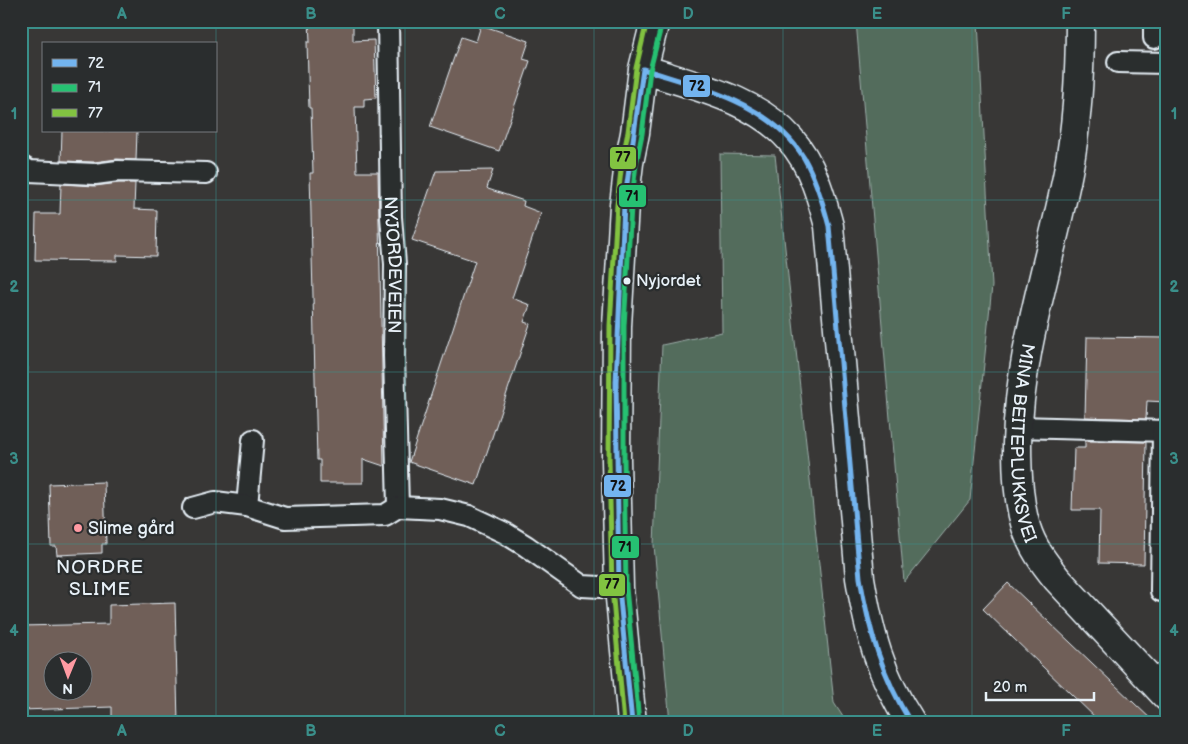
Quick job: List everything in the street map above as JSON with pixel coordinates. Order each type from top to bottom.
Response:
[{"type":"street","points":[[632,723],[619,588],[616,459],[617,326],[624,205],[629,163],[635,133],[643,68],[655,21]]},
{"type":"street","name":"MINA BEITEPLUKKSVEI","points":[[1080,21],[1080,65],[1074,137],[1060,211],[1028,338],[1020,392],[1017,427],[1020,504],[1033,545],[1057,579],[1167,698]]},
{"type":"street","points":[[643,68],[727,97],[764,115],[791,140],[815,180],[829,226],[860,578],[866,616],[885,677],[896,700],[911,723]]},
{"type":"lane","name":"NYJORDEVEIEN","points":[[388,21],[391,217],[395,264],[394,356],[398,507]]},
{"type":"lane","points":[[1118,62],[1167,63]]},
{"type":"lane","points":[[21,166],[29,171],[95,174],[118,171],[206,173]]},
{"type":"lane","points":[[1017,427],[1165,430],[1161,592]]},
{"type":"lane","points":[[247,506],[252,440]]},
{"type":"lane","points":[[193,508],[215,502],[247,506],[285,518],[385,515],[398,507],[440,509],[469,516],[505,532],[582,586],[619,588]]},
{"type":"green space","points":[[856,21],[978,21],[992,286],[970,500],[904,582]]},
{"type":"green space","points":[[720,154],[775,155],[834,703],[847,723],[670,723],[654,545],[662,345],[722,332]]},
{"type":"green space","points":[[21,367],[28,367],[25,417],[21,417]]},
{"type":"building","points":[[309,21],[353,21],[353,41],[374,40],[376,98],[364,99],[364,107],[355,107],[357,172],[378,172],[384,466],[363,459],[363,483],[320,483],[320,460],[317,460],[310,173],[313,173],[307,42],[310,42]]},
{"type":"building","points":[[481,25],[529,41],[523,59],[530,61],[499,151],[430,127],[461,37],[476,42]]},
{"type":"building","points":[[62,132],[137,132],[136,160],[61,161]]},
{"type":"building","points":[[493,170],[488,189],[524,201],[523,206],[541,213],[512,298],[530,305],[524,322],[530,324],[476,485],[409,462],[475,261],[412,240],[436,171]]},
{"type":"building","points":[[135,183],[134,209],[157,210],[156,256],[117,255],[117,261],[35,260],[36,214],[60,214],[61,184],[95,186]]},
{"type":"building","points":[[1087,337],[1167,338],[1167,402],[1147,401],[1146,419],[1085,417]]},
{"type":"building","points":[[1085,441],[1146,442],[1144,564],[1099,563],[1100,510],[1072,510],[1074,448],[1085,448]]},
{"type":"building","name":"Slime gård","points":[[104,482],[106,544],[102,544],[102,553],[57,555],[56,546],[51,546],[49,484]]},
{"type":"building","points":[[1008,583],[1155,723],[1101,723],[983,609]]},
{"type":"building","points":[[175,603],[178,723],[112,723],[112,707],[21,710],[21,626],[109,624],[109,605]]},
{"type":"transit line","name":"77","points":[[624,723],[612,588],[609,459],[610,326],[617,205],[622,162],[628,132],[636,68],[647,21]]},
{"type":"transit line","name":"71","points":[[639,722],[626,588],[624,326],[631,206],[636,164],[642,134],[650,70],[662,23]]},
{"type":"transit line","name":"72","points":[[632,723],[619,588],[616,382],[624,205],[643,69],[688,83],[732,100],[753,110],[773,123],[790,139],[804,158],[816,183],[829,226],[860,578],[872,635],[878,653],[892,688],[911,723]]},
{"type":"place","name":"Nyjordet","points":[[627,281]]},
{"type":"place","name":"Slime gård","points":[[78,528]]},
{"type":"district","name":"NORDRE SLIME","points":[[100,578]]}]
